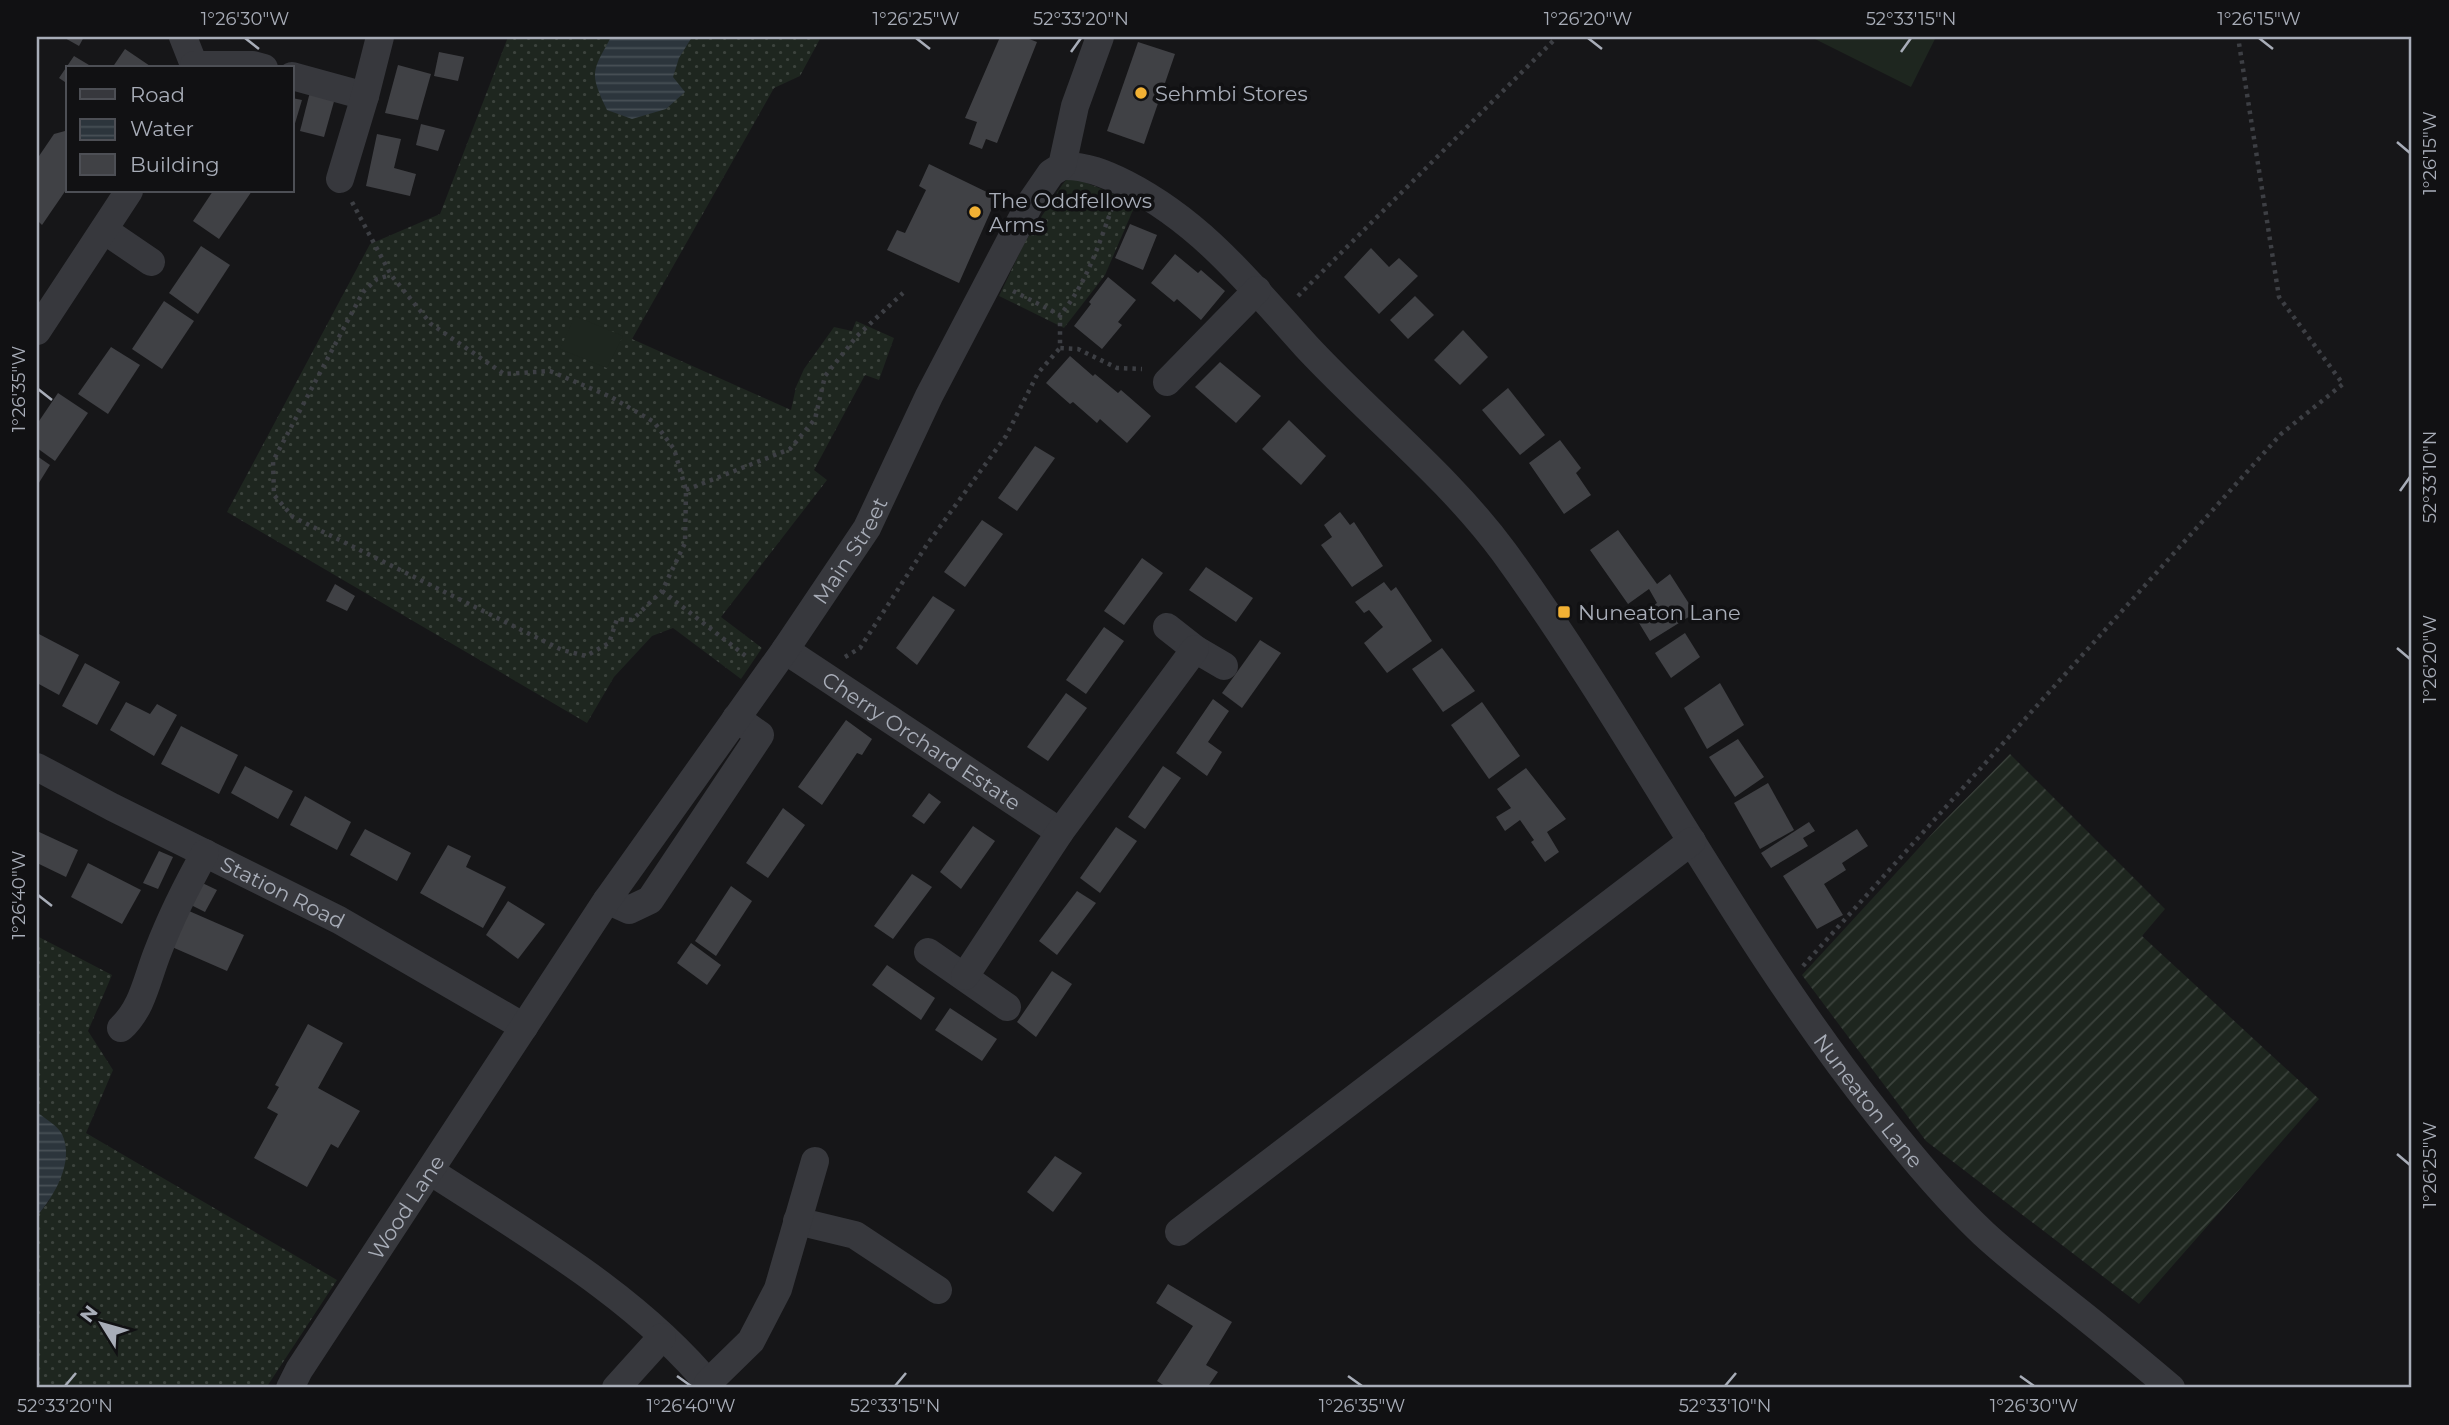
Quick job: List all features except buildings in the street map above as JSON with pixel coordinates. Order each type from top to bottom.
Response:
[{"type":"street","points":[[183,37],[193,66],[257,66]]},
{"type":"street","points":[[340,179],[380,37]]},
{"type":"street","points":[[1062,166],[1075,106],[1100,37]]},
{"type":"street","points":[[294,77],[365,96]]},
{"type":"street","name":"Nuneaton Lane","points":[[1062,166],[1076,165],[1121,182],[1182,218],[1257,290],[1331,372],[1440,476],[1502,550],[1546,612],[1784,987],[1878,1115],[1950,1200],[2021,1267],[2171,1388]]},
{"type":"street","name":"Main Street","points":[[524,1027],[607,900],[785,650],[867,528],[929,396],[1029,205],[1051,173],[1062,166]]},
{"type":"street","points":[[37,331],[128,192]]},
{"type":"street","points":[[104,230],[151,262]]},
{"type":"street","points":[[1167,383],[1257,290]]},
{"type":"street","points":[[1167,627],[1195,649],[1224,666]]},
{"type":"street","points":[[965,976],[1059,832],[1195,649]]},
{"type":"street","name":"Cherry Orchard Estate","points":[[785,650],[1059,832]]},
{"type":"street","name":"Station Road","points":[[37,767],[339,920],[524,1027]]},
{"type":"street","points":[[1179,1232],[1692,841]]},
{"type":"street","points":[[121,1028],[137,1010],[170,921],[205,853]]},
{"type":"street","points":[[928,952],[1007,1007]]},
{"type":"street","name":"Wood Lane","points":[[290,1388],[306,1359],[524,1027]]},
{"type":"street","points":[[430,1171],[563,1257],[635,1312],[710,1385],[751,1341],[778,1289],[815,1161]]},
{"type":"street","points":[[797,1221],[855,1235],[938,1290]]},
{"type":"street","points":[[616,1388],[662,1337]]},
{"type":"path","points":[[1279,316],[1340,251],[1557,37]]},
{"type":"path","points":[[1784,987],[2281,434],[2343,384],[2279,297],[2238,37]]},
{"type":"path","points":[[340,179],[391,275],[431,324],[505,373],[550,371],[611,397],[654,422],[674,449],[686,490],[685,543],[663,591],[632,620],[617,620],[609,643],[586,656],[562,650],[293,517],[274,495],[273,461],[285,437],[363,292],[377,279],[391,275]]},
{"type":"path","points":[[1060,348],[1060,315],[1069,305],[1084,278],[1121,182]]},
{"type":"path","points":[[990,280],[1060,315]]},
{"type":"path","points":[[686,490],[790,449],[815,419],[825,376],[857,336],[903,293]]},
{"type":"path","points":[[820,671],[860,648],[928,543],[1006,436],[1046,361],[1060,348],[1078,349],[1117,368],[1145,369],[1167,383]]},
{"type":"path","points":[[663,591],[768,673]]},
{"type":"shaded area","points":[[508,37],[821,37],[800,76],[774,88],[632,339],[791,410],[796,387],[804,369],[834,327],[852,331],[856,321],[894,338],[879,380],[865,375],[814,470],[827,480],[721,617],[762,648],[741,679],[673,628],[652,636],[614,677],[587,723],[227,512],[370,244],[440,214]]},
{"type":"shaded area","points":[[1811,37],[1936,37],[1911,87]]},
{"type":"shaded area","points":[[1077,179],[1136,203],[1105,275],[1064,328],[999,296],[1025,242],[1062,185],[1066,180]]},
{"type":"shaded area","points":[[575,316],[623,336],[607,368],[560,349]]},
{"type":"shaded area","points":[[2010,754],[2165,909],[2142,936],[2319,1099],[2139,1304],[1926,1141],[1802,975],[1941,824]]},
{"type":"shaded area","points":[[37,936],[112,975],[88,1031],[113,1070],[86,1133],[337,1280],[266,1388],[37,1388],[37,1216],[49,1201],[62,1133],[37,1112]]},
{"type":"water","points":[[611,37],[692,37],[679,58],[673,77],[685,92],[666,109],[632,119],[607,110],[597,87],[595,72]]},
{"type":"water","points":[[37,1112],[62,1134],[66,1156],[56,1189],[37,1216]]},
{"type":"place","name":"Sehmbi Stores","points":[[1141,93]]},
{"type":"place","name":"The Oddfellows Arms","points":[[975,212]]},
{"type":"place","name":"Nuneaton Lane","points":[[1564,612]]}]
